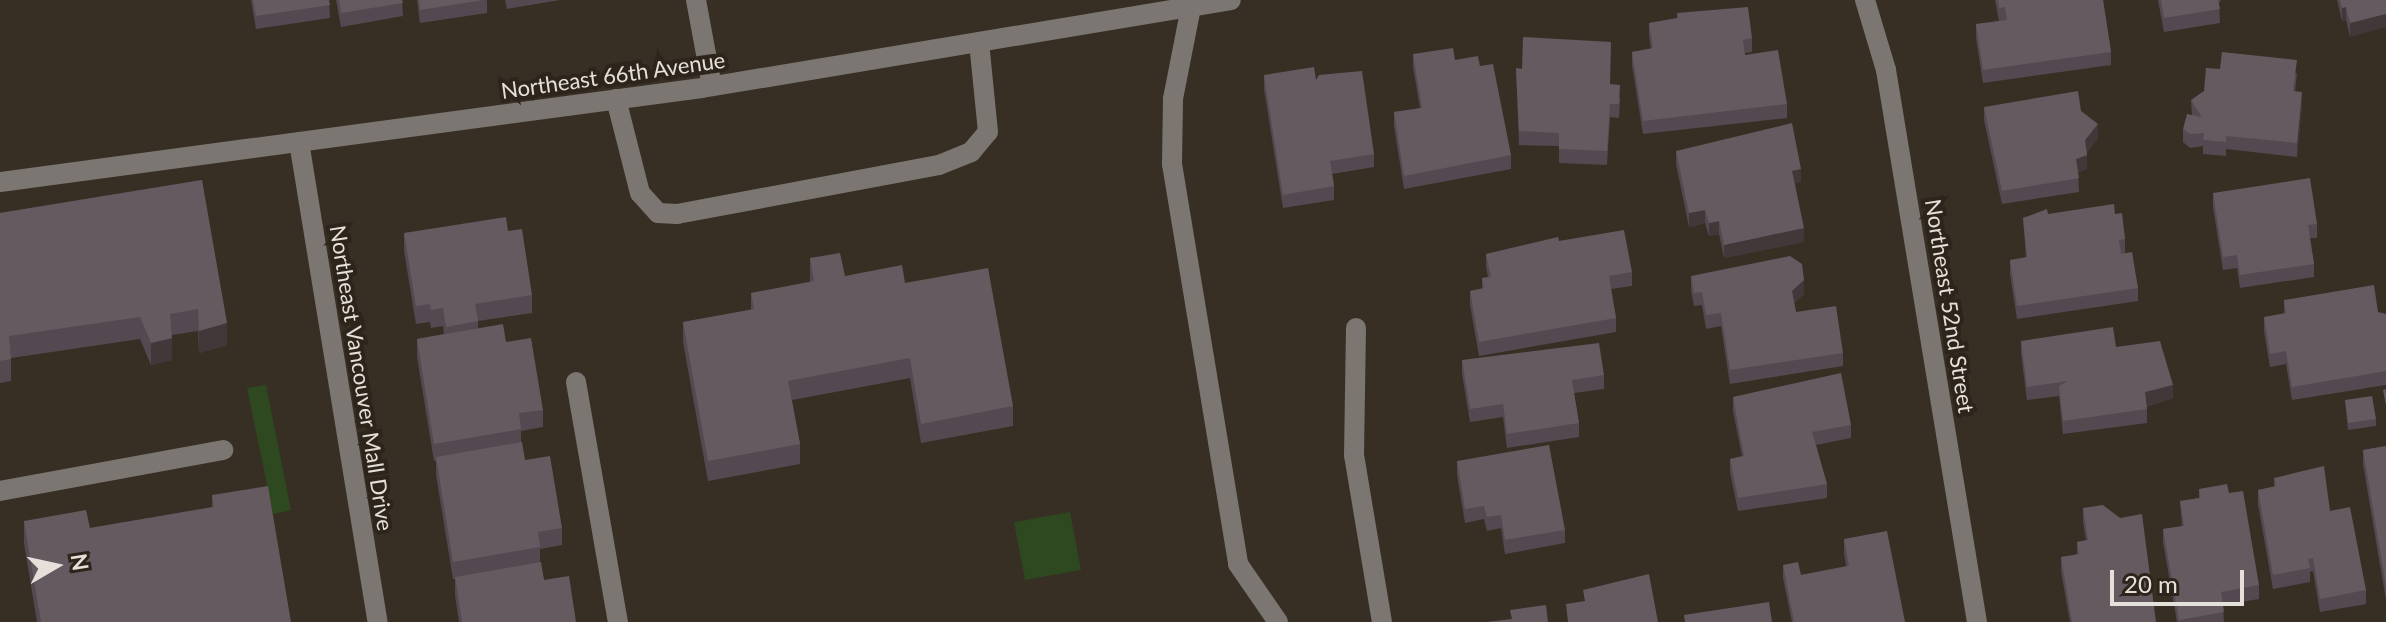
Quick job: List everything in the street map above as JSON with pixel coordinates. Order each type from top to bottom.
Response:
[{"type":"street","points":[[696,0],[712,86]]},
{"type":"street","name":"Northeast 66th Avenue","points":[[0,182],[712,86],[1231,0]]},
{"type":"street","name":"Northeast 52nd Street","points":[[1865,0],[1886,70],[1977,622]]},
{"type":"street","points":[[1191,7],[1173,99],[1172,164],[1238,564],[1278,622]]},
{"type":"street","points":[[616,99],[640,193],[658,213],[677,214],[939,165],[971,152],[988,132],[979,42]]},
{"type":"street","name":"Northeast Vancouver Mall Drive","points":[[299,142],[378,622]]},
{"type":"street","points":[[1356,328],[1354,455],[1382,622]]},
{"type":"street","points":[[576,382],[618,622]]},
{"type":"street","points":[[0,491],[223,450]]},
{"type":"green space","points":[[266,385],[291,510],[273,514],[247,388]]},
{"type":"green space","points":[[1070,512],[1081,570],[1025,580],[1014,522]]},
{"type":"building","points":[[253,0],[329,0],[330,5],[256,16]]},
{"type":"building","points":[[339,0],[402,0],[403,3],[341,13]]},
{"type":"building","points":[[419,0],[484,0],[420,10]]},
{"type":"building","points":[[1998,0],[2103,0],[2111,52],[1983,70],[1976,24],[2007,20],[2005,7],[1999,8]]},
{"type":"building","points":[[2161,0],[2218,0],[2220,9],[2164,18]]},
{"type":"building","points":[[2340,0],[2386,0],[2386,14],[2350,23],[2346,7],[2342,8]]},
{"type":"building","points":[[1748,7],[1752,38],[1743,40],[1745,55],[1778,50],[1787,104],[1643,121],[1632,52],[1653,48],[1649,23],[1678,18],[1677,13]]},
{"type":"building","points":[[1523,37],[1611,42],[1610,84],[1620,85],[1619,104],[1610,104],[1607,151],[1559,149],[1559,133],[1519,131],[1516,68],[1522,69]]},
{"type":"building","points":[[1453,48],[1455,60],[1478,56],[1480,66],[1493,64],[1511,155],[1404,176],[1394,112],[1422,108],[1413,54]]},
{"type":"building","points":[[2222,52],[2297,60],[2293,91],[2302,92],[2297,143],[2226,136],[2226,142],[2203,140],[2204,133],[2190,134],[2183,129],[2187,114],[2202,117],[2191,100],[2204,91],[2206,68],[2220,69]]},
{"type":"building","points":[[1314,67],[1316,80],[1319,75],[1362,71],[1374,154],[1330,161],[1334,186],[1283,195],[1264,75]]},
{"type":"building","points":[[2078,91],[2081,111],[2098,124],[2085,140],[2087,155],[2076,159],[2079,178],[2002,191],[1984,107]]},
{"type":"building","points":[[1792,123],[1801,169],[1792,171],[1804,228],[1724,245],[1719,221],[1709,223],[1705,210],[1689,213],[1676,151]]},
{"type":"building","points":[[2310,178],[2317,224],[2308,225],[2314,264],[2240,275],[2237,255],[2223,257],[2213,193]]},
{"type":"building","points":[[202,180],[227,323],[199,331],[198,309],[170,314],[172,338],[151,343],[140,317],[9,336],[11,359],[0,361],[0,213]]},
{"type":"building","points":[[2114,204],[2115,214],[2122,213],[2125,239],[2119,240],[2121,254],[2132,252],[2138,288],[2017,306],[2010,260],[2027,257],[2023,218],[2047,209],[2048,214]]},
{"type":"building","points":[[506,217],[508,231],[522,229],[532,295],[475,304],[478,321],[446,327],[443,308],[431,310],[430,304],[416,306],[404,233]]},
{"type":"building","points":[[1624,230],[1632,272],[1609,276],[1616,318],[1479,342],[1470,291],[1484,288],[1482,278],[1491,277],[1486,254],[1558,237],[1559,241]]},
{"type":"building","points":[[840,253],[845,276],[902,265],[905,283],[988,268],[1013,406],[921,424],[910,358],[788,381],[800,444],[708,461],[683,322],[754,309],[751,293],[814,281],[810,258]]},
{"type":"building","points":[[1790,256],[1802,264],[1804,280],[1792,291],[1796,312],[1836,306],[1843,353],[1730,370],[1721,313],[1706,315],[1702,292],[1694,293],[1691,276]]},
{"type":"building","points":[[2374,285],[2378,312],[2386,314],[2386,371],[2292,387],[2286,351],[2270,354],[2264,317],[2286,313],[2284,300]]},
{"type":"building","points":[[503,324],[506,342],[531,338],[543,410],[519,413],[521,429],[434,444],[417,339]]},
{"type":"building","points":[[2113,327],[2116,347],[2160,341],[2173,385],[2145,392],[2147,409],[2063,421],[2059,386],[2068,381],[2027,387],[2021,341]]},
{"type":"building","points":[[1599,343],[1604,375],[1572,380],[1579,423],[1507,434],[1503,404],[1470,409],[1462,360]]},
{"type":"building","points":[[1841,373],[1851,425],[1812,432],[1827,484],[1738,498],[1730,459],[1744,456],[1733,397]]},
{"type":"building","points":[[2372,396],[2376,419],[2348,423],[2345,400]]},
{"type":"building","points":[[522,442],[525,460],[550,456],[562,528],[538,532],[540,547],[453,562],[436,457]]},
{"type":"building","points":[[1549,445],[1565,530],[1505,540],[1501,515],[1487,517],[1484,506],[1465,509],[1457,461]]},
{"type":"building","points":[[2386,446],[2386,586],[2363,450]]},
{"type":"building","points":[[2324,466],[2330,511],[2350,507],[2366,590],[2320,599],[2313,558],[2308,559],[2310,568],[2273,575],[2258,490],[2276,486],[2274,478]]},
{"type":"building","points":[[2227,484],[2229,493],[2243,491],[2259,585],[2221,592],[2224,612],[2179,620],[2163,529],[2184,526],[2180,501],[2200,498],[2199,489]]},
{"type":"building","points":[[268,486],[291,622],[41,622],[24,521],[86,510],[90,528],[214,507],[212,495]]},
{"type":"building","points":[[2103,505],[2120,518],[2142,514],[2156,622],[2072,622],[2061,557],[2079,554],[2077,542],[2088,540],[2083,508]]},
{"type":"building","points":[[1887,531],[1905,622],[1794,622],[1783,565],[1798,562],[1801,575],[1849,566],[1844,539]]},
{"type":"building","points":[[541,562],[544,580],[569,576],[576,622],[462,622],[455,577]]},
{"type":"building","points":[[1649,574],[1658,622],[1568,622],[1566,604],[1585,601],[1583,590]]},
{"type":"building","points":[[1769,602],[1772,622],[1685,622],[1684,615]]},
{"type":"building","points":[[1546,605],[1548,622],[1486,622],[1512,619],[1510,610]]}]
